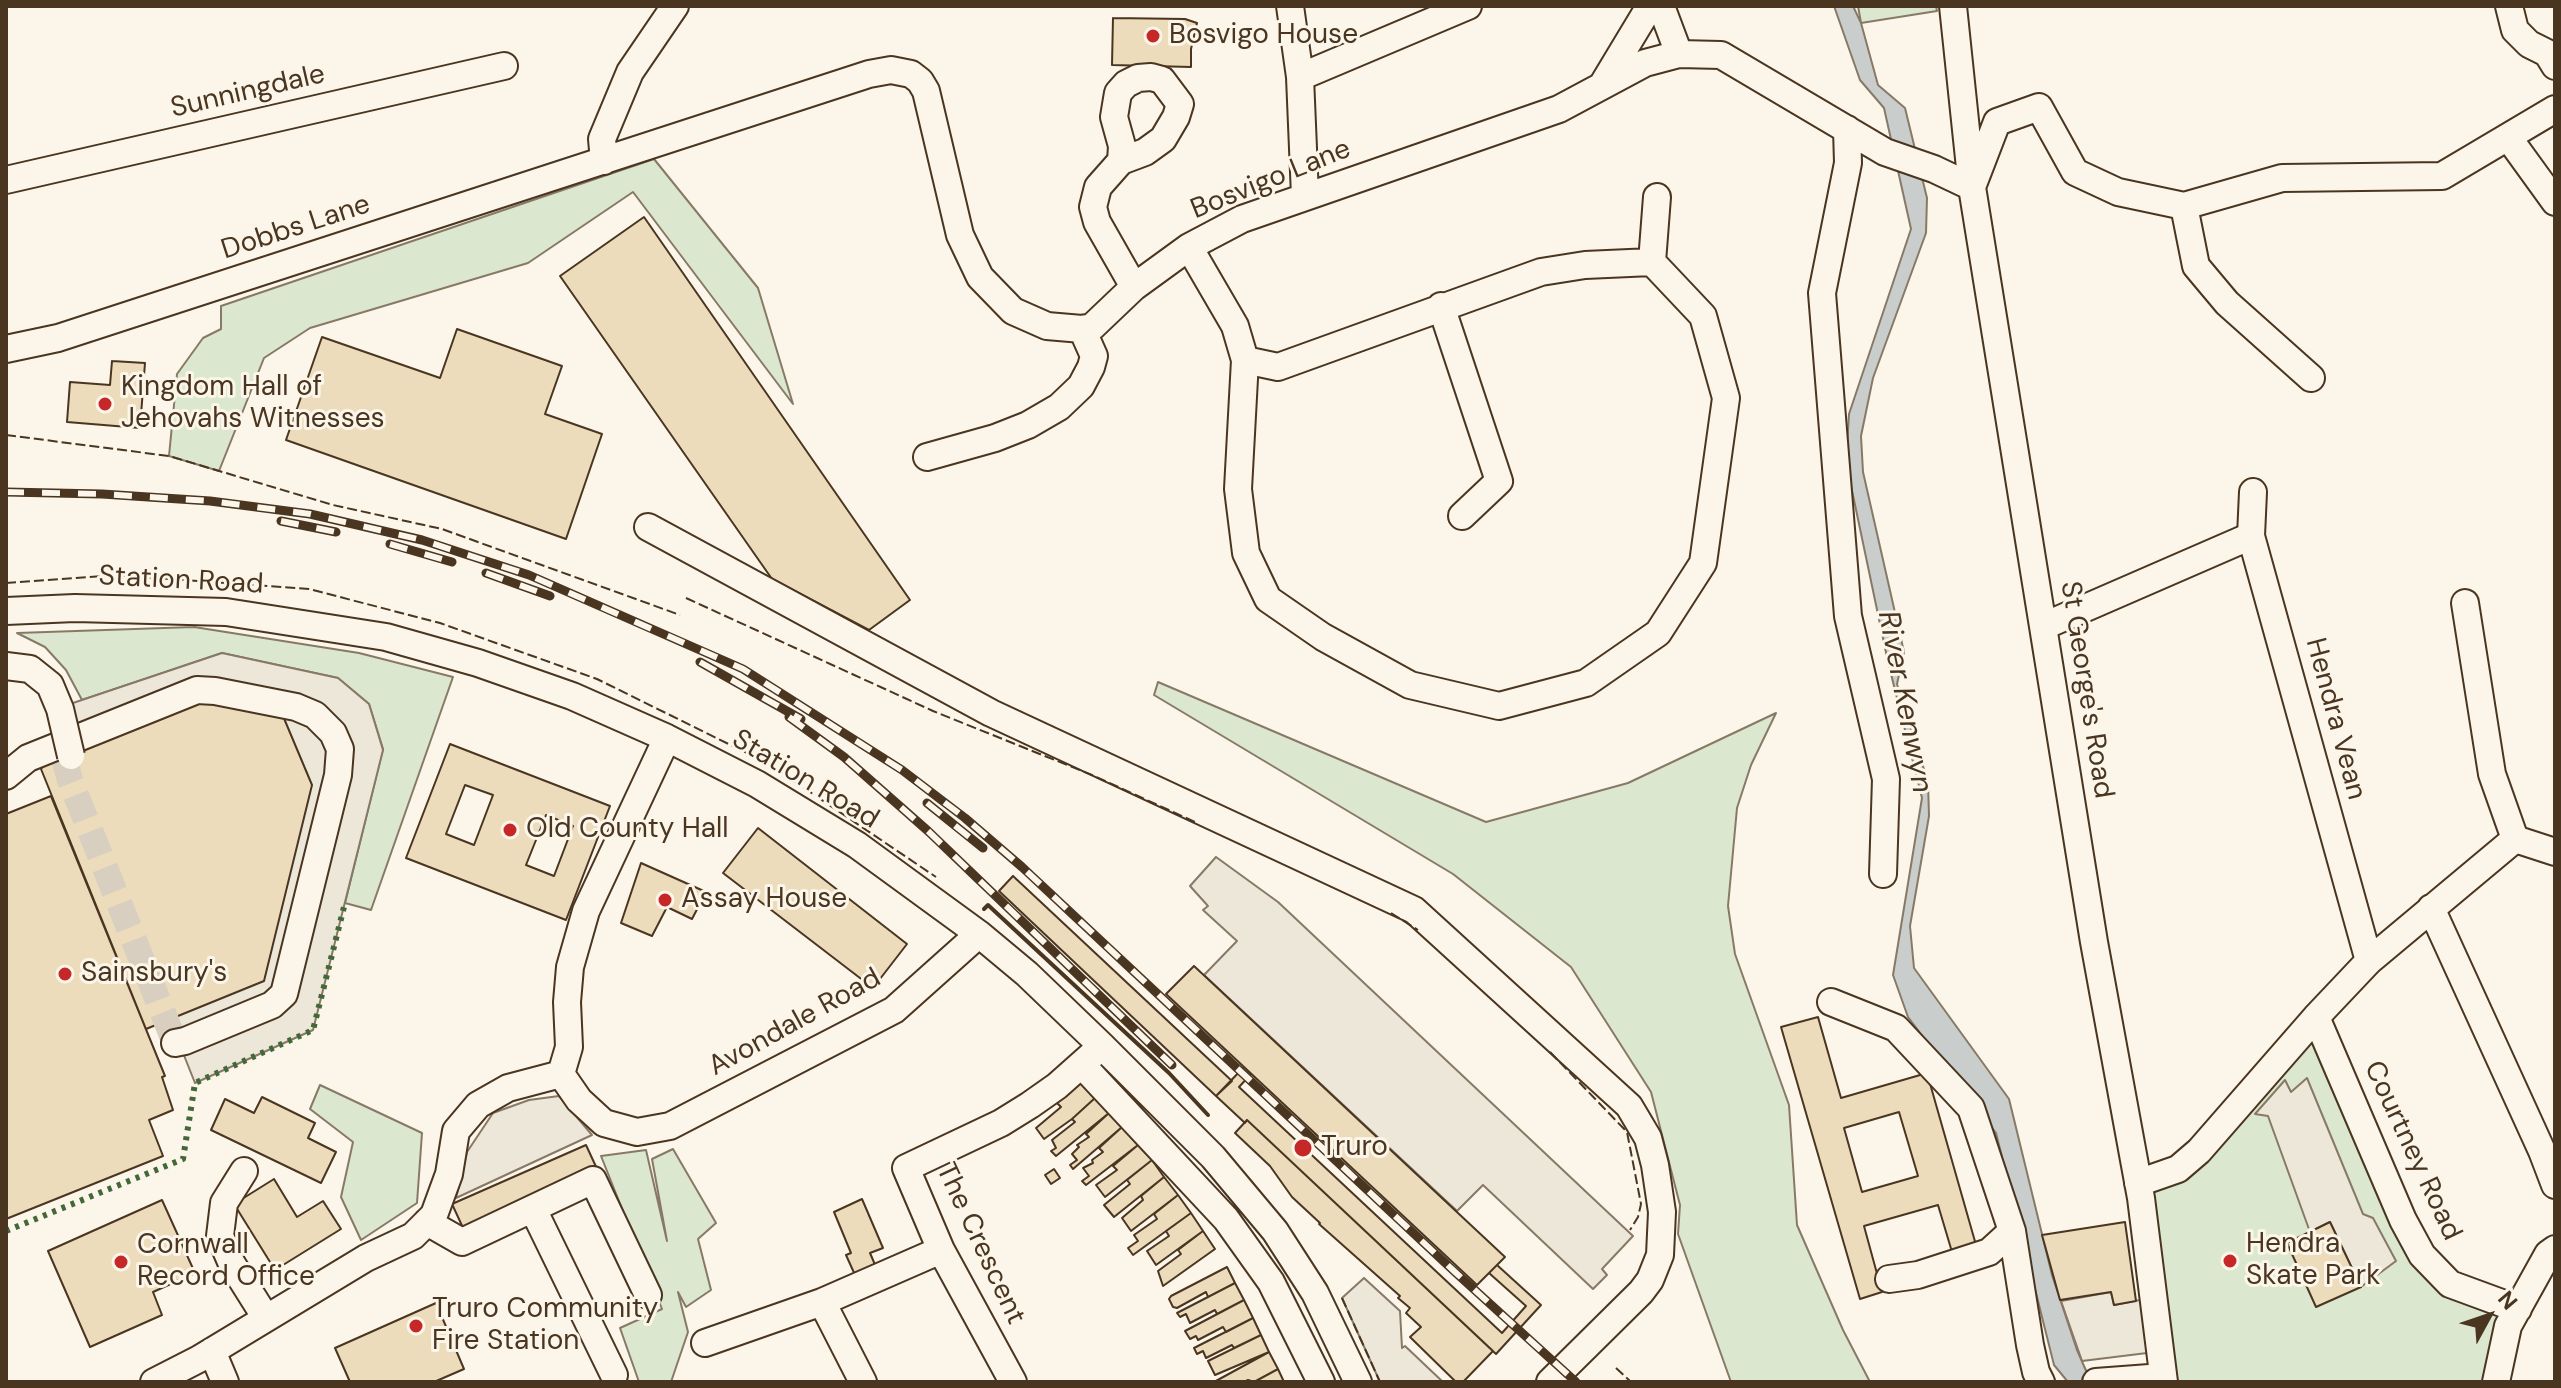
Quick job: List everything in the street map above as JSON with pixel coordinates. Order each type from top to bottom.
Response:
[{"type":"street","points":[[675,6],[630,72],[602,139],[604,161],[869,74],[891,70],[911,74],[926,91],[960,235],[980,277],[1013,311],[1047,326],[1082,329],[1094,356],[1091,367],[1081,386],[1059,407],[1028,425],[995,438],[927,457]]},
{"type":"street","points":[[1290,6],[1300,77],[1305,196]]},
{"type":"street","points":[[1300,77],[1468,6]]},
{"type":"street","points":[[1603,84],[1650,6]]},
{"type":"street","points":[[1661,6],[1679,54]]},
{"type":"street","name":"St George's Road","points":[[1953,6],[1972,187],[2094,942],[2138,1183],[2164,1379]]},
{"type":"street","points":[[2509,6],[2515,30],[2529,44],[2547,53],[2555,66]]},
{"type":"street","name":"Bosvigo Lane","points":[[1082,329],[1092,327],[1105,311],[1134,287],[1189,247],[1242,219],[1559,109],[1645,63],[1679,54],[1721,55],[1885,152],[1934,169],[1972,187]]},
{"type":"street","name":"Sunningdale","points":[[6,180],[504,66]]},
{"type":"street","points":[[1972,187],[1997,122],[2039,107],[2075,172],[2118,192],[2184,206],[2282,178],[2442,176],[2555,109]]},
{"type":"street","points":[[1847,129],[1848,163],[1822,293],[1848,616],[1886,779],[1883,874]]},
{"type":"street","points":[[2508,137],[2555,202]]},
{"type":"street","name":"Dobbs Lane","points":[[6,349],[58,338],[604,161]]},
{"type":"street","points":[[1121,161],[1098,187],[1093,207],[1097,222],[1134,287]]},
{"type":"street","points":[[1189,247],[1235,326],[1245,360],[1238,489],[1246,553],[1268,599],[1323,637],[1410,685],[1499,706],[1586,683],[1658,633],[1703,563],[1726,398],[1703,316],[1652,262],[1657,197]]},
{"type":"street","points":[[2184,206],[2196,266],[2227,303],[2311,378]]},
{"type":"street","points":[[1245,360],[1278,367],[1541,272],[1585,265],[1652,262]]},
{"type":"street","points":[[1441,306],[1499,481],[1462,516]]},
{"type":"street","name":"Hendra Vean","points":[[2253,492],[2251,536],[2369,961]]},
{"type":"street","points":[[648,527],[991,713],[1414,910],[1629,1106],[1648,1138],[1655,1165],[1662,1212],[1660,1255],[1650,1280],[1641,1292],[1550,1382]]},
{"type":"street","points":[[2044,626],[2251,536]]},
{"type":"street","points":[[2465,603],[2492,774],[2515,839]]},
{"type":"street","name":"Station Road","points":[[6,611],[88,608],[226,612],[386,637],[478,663],[572,696],[667,738],[757,784],[857,845],[979,934],[1027,974],[1102,1046],[1213,1157],[1275,1231],[1315,1293],[1358,1382]]},
{"type":"street","points":[[6,666],[30,669],[50,685],[60,709],[64,759],[42,701],[34,690],[24,683],[6,681]]},
{"type":"street","points":[[6,776],[28,758],[197,690],[296,707],[315,715],[333,733],[340,749],[338,775],[284,994],[272,1005],[175,1043]]},
{"type":"street","points":[[154,1382],[212,1351],[366,1258],[413,1236],[434,1215],[449,1174],[456,1131],[478,1105],[508,1088],[561,1074],[569,1047],[567,1002],[570,967],[586,911],[667,738]]},
{"type":"street","points":[[2515,839],[2555,852]]},
{"type":"street","points":[[2138,1183],[2178,1169],[2199,1151],[2369,961],[2515,839]]},
{"type":"street","points":[[2431,908],[2555,1185]]},
{"type":"street","name":"Avondale Road","points":[[561,1074],[579,1100],[604,1123],[637,1132],[670,1126],[894,1010],[979,934]]},
{"type":"street","points":[[1831,1002],[1896,1028],[1971,1108],[2012,1231],[2030,1345],[2041,1382]]},
{"type":"street","name":"Courtney Road","points":[[2316,1017],[2403,1220],[2422,1255],[2450,1284],[2518,1309]]},
{"type":"street","name":"The Crescent","points":[[1013,1382],[941,1250],[906,1168],[1020,1111],[1082,1065],[1102,1046]]},
{"type":"street","points":[[1082,1065],[1217,1208],[1253,1255],[1271,1282],[1321,1382]]},
{"type":"street","points":[[244,1171],[224,1203],[220,1236],[232,1264],[266,1318]]},
{"type":"street","points":[[427,1222],[462,1242],[593,1180],[648,1295]]},
{"type":"street","points":[[533,1209],[614,1375]]},
{"type":"street","points":[[1889,1279],[1918,1275],[1989,1252],[2012,1231]]},
{"type":"street","points":[[2496,1382],[2508,1326],[2548,1254],[2555,1249]]},
{"type":"street","points":[[705,1343],[822,1302],[941,1250]]},
{"type":"street","points":[[822,1302],[863,1382]]},
{"type":"street","points":[[212,1351],[225,1382]]},
{"type":"street","points":[[2097,1382],[2164,1379]]},
{"type":"green space","points":[[1858,6],[1936,6],[1937,11],[1861,23]]},
{"type":"green space","points":[[654,159],[758,288],[793,404],[633,192],[528,263],[310,328],[264,358],[219,471],[169,456],[177,374],[203,338],[221,329],[221,306]]},
{"type":"green space","points":[[194,627],[359,653],[453,677],[371,910],[345,903],[383,749],[369,704],[338,678],[222,653],[82,700],[66,670],[45,647],[17,633]]},
{"type":"green space","points":[[1158,682],[1486,822],[1628,783],[1776,713],[1751,765],[1737,808],[1728,906],[1735,954],[1789,1105],[1797,1225],[1843,1330],[1870,1382],[1731,1382],[1678,1234],[1680,1205],[1651,1092],[1571,967],[1453,874],[1154,695]]},
{"type":"green space","points":[[2313,1028],[2418,1259],[2511,1312],[2492,1382],[2172,1382],[2143,1190]]},
{"type":"green space","points":[[320,1085],[422,1133],[417,1203],[361,1240],[341,1197],[353,1142],[310,1109]]},
{"type":"green space","points":[[673,1149],[716,1223],[698,1239],[711,1290],[686,1307],[678,1292],[688,1332],[671,1382],[639,1382],[620,1328],[662,1309],[601,1156],[646,1150],[667,1241],[652,1159]]},
{"type":"shaded area","points":[[1834,6],[1853,6],[1861,23],[1878,85],[1905,108],[1927,198],[1926,233],[1873,378],[1861,436],[1863,472],[1904,652],[1897,684],[1928,782],[1929,816],[1910,926],[1914,968],[2009,1099],[2052,1275],[2091,1382],[2068,1382],[2054,1365],[1996,1133],[1908,1017],[1893,975],[1922,798],[1888,662],[1846,462],[1849,414],[1911,229],[1884,108],[1860,80]]},
{"type":"shaded area","points":[[222,653],[338,678],[369,704],[383,750],[313,1030],[195,1083],[101,847],[67,705]]},
{"type":"shaded area","points":[[1216,857],[1278,902],[1633,1236],[1602,1269],[1607,1275],[1593,1289],[1483,1185],[1457,1211],[1204,975],[1237,941],[1203,910],[1208,906],[1190,886]]},
{"type":"shaded area","points":[[2307,1078],[2363,1214],[2373,1218],[2396,1261],[2361,1287],[2330,1222],[2310,1232],[2268,1116],[2255,1114],[2285,1080],[2291,1092]]},
{"type":"shaded area","points":[[559,1096],[592,1135],[456,1198],[467,1152],[493,1113],[529,1100]]},
{"type":"shaded area","points":[[1364,1278],[1400,1311],[1402,1348],[1405,1346],[1443,1382],[1380,1382],[1342,1298]]},
{"type":"shaded area","points":[[2111,1292],[2114,1305],[2145,1299],[2147,1353],[2082,1361],[2061,1301]]},
{"type":"building","name":"Bosvigo House","points":[[1113,18],[1185,19],[1197,23],[1191,49],[1191,67],[1112,65]]},
{"type":"building","points":[[644,217],[910,600],[869,630],[772,579],[560,276]]},
{"type":"building","points":[[457,329],[562,366],[545,414],[602,434],[566,539],[286,440],[322,337],[440,378]]},
{"type":"building","name":"Kingdom Hall of Jehovahs Witnesses","points":[[112,361],[145,363],[140,428],[67,422],[70,382],[110,385]]},
{"type":"building","points":[[204,701],[283,716],[312,785],[264,981],[146,1029],[41,769]]},
{"type":"building","name":"Old County Hall","points":[[450,744],[610,806],[566,920],[406,858]],"holes":[[[465,785],[493,795],[474,845],[446,834]],[[546,815],[573,826],[554,876],[526,865]]]},
{"type":"building","name":"Sainsbury's","points":[[51,796],[165,1076],[162,1077],[173,1110],[149,1120],[163,1156],[6,1219],[6,814]]},
{"type":"building","points":[[758,828],[907,944],[873,988],[723,873]]},
{"type":"building","name":"Assay House","points":[[641,863],[706,892],[692,919],[667,907],[652,936],[621,923]]},
{"type":"building","points":[[1013,876],[1232,1081],[1216,1096],[999,891]]},
{"type":"building","points":[[1194,966],[1505,1257],[1477,1285],[1166,994]]},
{"type":"building","points":[[1818,1017],[1841,1098],[1927,1073],[1976,1245],[1952,1252],[1938,1205],[1864,1226],[1882,1292],[1860,1299],[1781,1027]],"holes":[[[1899,1112],[1918,1176],[1862,1192],[1844,1128]]]},
{"type":"building","points":[[1244,1067],[1251,1074],[1239,1087],[1502,1333],[1526,1306],[1489,1273],[1497,1265],[1541,1305],[1496,1354],[1247,1120],[1245,1123],[1216,1096]]},
{"type":"building","points":[[1081,1082],[1095,1098],[1044,1139],[1036,1128],[1061,1107],[1057,1103]]},
{"type":"building","points":[[262,1097],[315,1123],[308,1138],[336,1152],[321,1183],[211,1130],[225,1099],[254,1113]]},
{"type":"building","points":[[1095,1098],[1109,1113],[1056,1156],[1051,1151],[1056,1148],[1052,1140],[1075,1122],[1072,1119]]},
{"type":"building","points":[[1109,1113],[1122,1127],[1073,1169],[1070,1165],[1077,1160],[1072,1154],[1079,1147],[1077,1145],[1089,1137],[1086,1134]]},
{"type":"building","points":[[1247,1120],[1493,1351],[1463,1382],[1456,1382],[1410,1337],[1421,1327],[1406,1313],[1410,1308],[1398,1298],[1400,1296],[1319,1224],[1292,1197],[1270,1166],[1235,1133]]},
{"type":"building","points":[[1122,1127],[1138,1145],[1086,1185],[1082,1181],[1089,1176],[1083,1168],[1093,1163],[1092,1160],[1103,1152],[1099,1148]]},
{"type":"building","points":[[586,1145],[598,1171],[464,1230],[452,1204]]},
{"type":"building","points":[[1138,1145],[1152,1160],[1105,1197],[1096,1185],[1117,1170],[1113,1166]]},
{"type":"building","points":[[1152,1160],[1164,1177],[1114,1217],[1104,1205],[1130,1184],[1127,1180]]},
{"type":"building","points":[[1054,1169],[1060,1178],[1051,1184],[1045,1175]]},
{"type":"building","points":[[1164,1177],[1178,1195],[1131,1231],[1122,1218],[1143,1200],[1141,1196]]},
{"type":"building","points":[[274,1179],[297,1217],[323,1201],[341,1229],[275,1270],[234,1204]]},
{"type":"building","points":[[1178,1195],[1191,1213],[1133,1255],[1128,1248],[1138,1241],[1134,1235],[1157,1219],[1154,1214]]},
{"type":"building","points":[[862,1199],[883,1248],[870,1253],[876,1267],[855,1275],[846,1255],[851,1253],[834,1212]]},
{"type":"building","name":"Cornwall Record Office","points":[[162,1200],[195,1273],[153,1292],[162,1315],[90,1347],[48,1251]]},
{"type":"building","points":[[1191,1213],[1203,1231],[1156,1265],[1147,1251],[1169,1236],[1166,1231]]},
{"type":"building","points":[[2125,1222],[2136,1301],[2114,1305],[2111,1292],[2060,1300],[2042,1235]]},
{"type":"building","points":[[2330,1222],[2361,1287],[2316,1307],[2287,1243]]},
{"type":"building","points":[[1203,1231],[1215,1249],[1163,1286],[1158,1271],[1181,1254],[1178,1250]]},
{"type":"building","points":[[1227,1267],[1235,1283],[1208,1297],[1206,1292],[1177,1308],[1173,1307],[1169,1299],[1171,1296]]},
{"type":"building","points":[[1235,1283],[1244,1300],[1217,1314],[1215,1310],[1190,1323],[1186,1314],[1180,1317],[1177,1313]]},
{"type":"building","points":[[1244,1300],[1253,1318],[1226,1332],[1223,1327],[1198,1340],[1196,1336],[1190,1339],[1185,1331]]},
{"type":"building","name":"Truro Community Fire Station","points":[[436,1303],[464,1369],[434,1382],[350,1382],[335,1348]]},
{"type":"building","points":[[1253,1318],[1261,1335],[1206,1358],[1203,1351],[1197,1354],[1194,1348]]},
{"type":"building","points":[[1261,1335],[1269,1352],[1215,1375],[1208,1361]]},
{"type":"building","points":[[1269,1352],[1278,1369],[1254,1382],[1214,1382]]},
{"type":"building","points":[[1278,1369],[1284,1382],[1254,1382]]},
{"type":"tunnel","points":[[64,758],[175,1043]]},
{"type":"railway","points":[[6,492],[210,501],[310,514],[422,540],[529,575],[743,669],[902,770],[965,818],[1022,867],[1576,1382]]},
{"type":"railway","points":[[281,521],[336,532]]},
{"type":"railway","points":[[390,544],[452,562]]},
{"type":"railway","points":[[486,573],[550,596]]},
{"type":"railway","points":[[700,662],[801,719]]},
{"type":"railway","points":[[789,717],[844,757],[928,831],[1172,1065]]},
{"type":"railway","points":[[927,803],[983,848]]},
{"type":"hedge","points":[[6,1231],[183,1159],[195,1083],[313,1030],[345,903]]},
{"type":"fence","points":[[6,435],[169,456],[333,505],[442,529],[680,615]]},
{"type":"fence","points":[[6,583],[116,575],[309,589],[440,623],[597,679],[767,763],[936,877]]},
{"type":"fence","points":[[686,598],[933,711],[1092,775],[1195,822]]},
{"type":"fence","points":[[1391,913],[1418,930]]},
{"type":"fence","points":[[1550,1052],[1627,1132],[1641,1204],[1630,1230]]},
{"type":"fence","points":[[1342,1298],[1380,1382]]},
{"type":"fence","points":[[1616,1368],[1631,1382]]},
{"type":"wall","points":[[984,909],[988,905],[1169,1073],[1208,1115]]},
{"type":"place","name":"Bosvigo House","points":[[1153,36]]},
{"type":"place","name":"Kingdom Hall of Jehovahs Witnesses","points":[[105,404]]},
{"type":"place","name":"Old County Hall","points":[[510,830]]},
{"type":"place","name":"Assay House","points":[[665,900]]},
{"type":"place","name":"Sainsbury's","points":[[65,974]]},
{"type":"place","name":"Truro","points":[[1303,1148]]},
{"type":"place","name":"Hendra Skate Park","points":[[2230,1261]]},
{"type":"place","name":"Cornwall Record Office","points":[[121,1262]]},
{"type":"place","name":"Truro Community Fire Station","points":[[416,1326]]},
{"type":"water label","name":"River Kenwyn","points":[[1904,702]]}]
